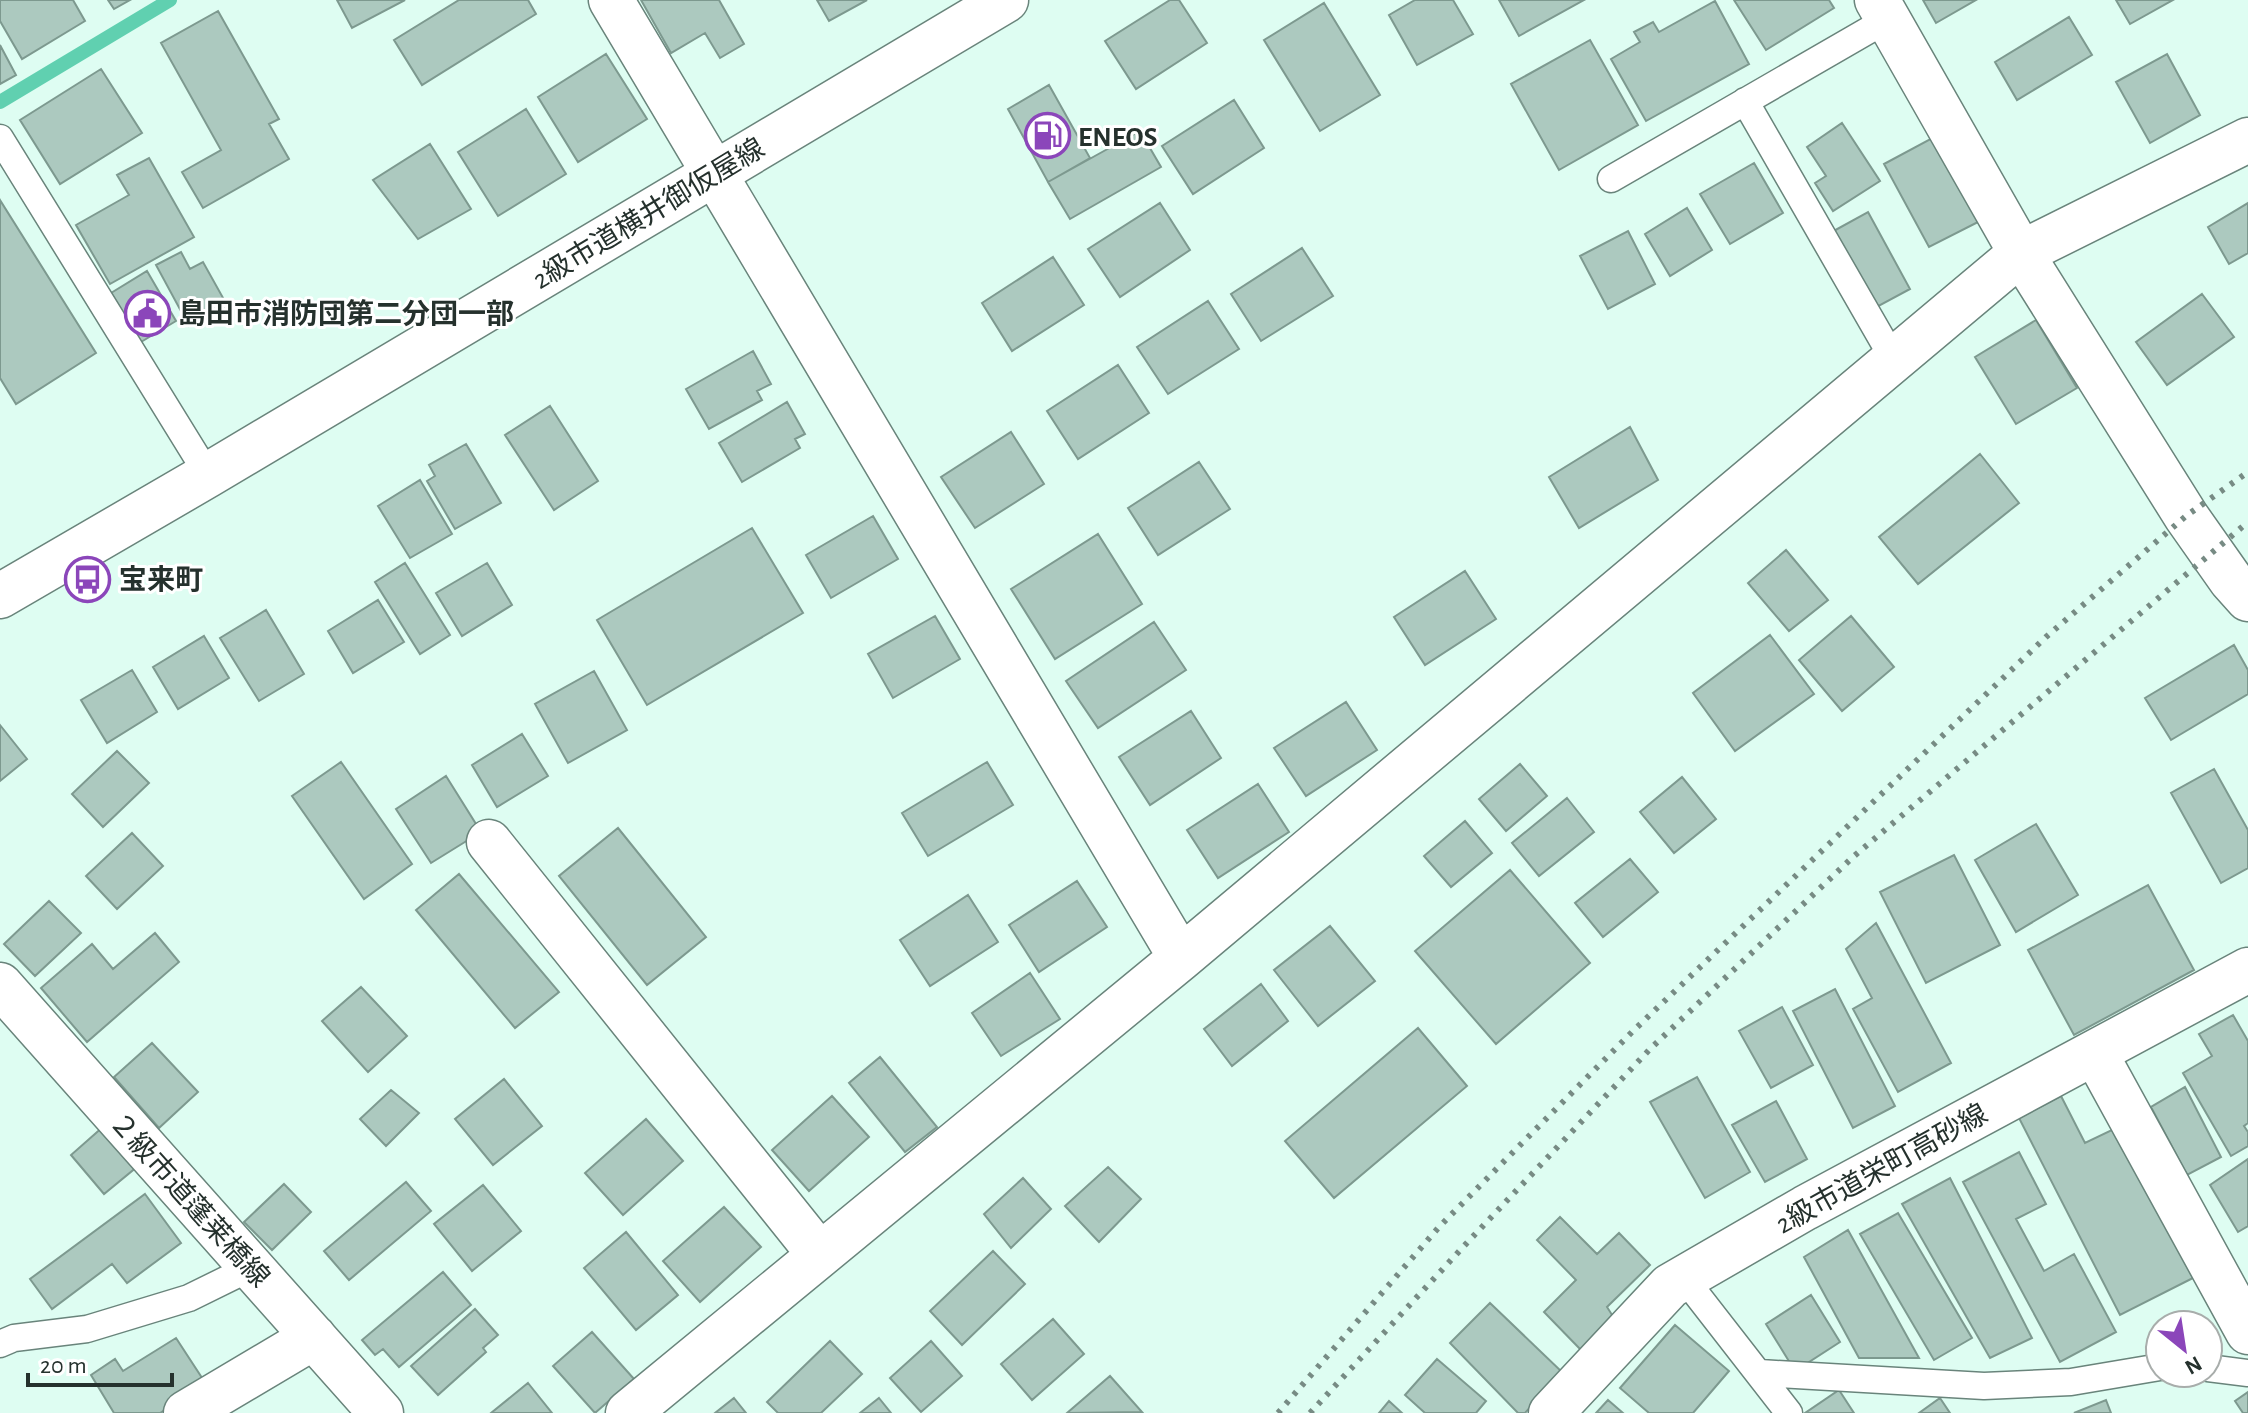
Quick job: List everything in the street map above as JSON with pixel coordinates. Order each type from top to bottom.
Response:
[{"type":"street","points":[[611,0],[1181,958]]},
{"type":"street","name":"2級市道横井御仮屋線","points":[[0,596],[1006,0]]},
{"type":"street","points":[[1882,9],[2021,253],[2186,516],[2248,599]]},
{"type":"street","points":[[628,1413],[1181,958],[2021,253],[2248,140]]},
{"type":"street","points":[[489,842],[820,1255]]},
{"type":"street","name":"2級市道栄町高砂線","points":[[1551,1413],[1670,1286],[1805,1208],[2248,970]]},
{"type":"street","name":"２級市道蓬莱橋線","points":[[0,985],[381,1413]]},
{"type":"street","points":[[2095,1053],[2248,1332]]},
{"type":"street","points":[[186,1413],[314,1337]]},
{"type":"lane","points":[[1611,179],[1745,101],[1882,9]]},
{"type":"lane","points":[[1745,101],[1894,360]]},
{"type":"lane","points":[[0,138],[208,475]]},
{"type":"lane","points":[[0,1344],[14,1338],[87,1329],[160,1307],[189,1298],[252,1267]]},
{"type":"lane","points":[[1684,1278],[1789,1413]]},
{"type":"lane","points":[[1760,1373],[1984,1386],[2071,1382],[2144,1370]]},
{"type":"lane","points":[[2224,1370],[2248,1373]]},
{"type":"building","points":[[0,0],[73,0],[85,21],[22,59],[0,21]]},
{"type":"building","points":[[108,0],[130,0],[114,9]]},
{"type":"building","points":[[337,0],[405,0],[352,28]]},
{"type":"building","points":[[459,0],[528,0],[536,14],[422,85],[394,40]]},
{"type":"building","points":[[641,0],[719,0],[744,44],[720,58],[705,33],[671,53]]},
{"type":"building","points":[[817,0],[867,0],[829,21]]},
{"type":"building","points":[[1170,0],[1179,0],[1207,43],[1136,89],[1105,41]]},
{"type":"building","points":[[1415,0],[1453,0],[1473,34],[1417,65],[1389,15]]},
{"type":"building","points":[[1499,0],[1584,0],[1519,36]]},
{"type":"building","points":[[1734,0],[1829,0],[1834,8],[1766,50]]},
{"type":"building","points":[[1923,0],[1976,0],[1936,23]]},
{"type":"building","points":[[2116,0],[2173,0],[2130,24]]},
{"type":"building","points":[[1715,1],[1749,64],[1646,121],[1611,59],[1640,42],[1634,32],[1653,22],[1659,32]]},
{"type":"building","points":[[1324,3],[1380,95],[1320,131],[1264,40]]},
{"type":"building","points":[[218,11],[279,119],[269,124],[289,159],[203,208],[182,172],[221,150],[161,43]]},
{"type":"building","points":[[2069,17],[2092,55],[2017,100],[1995,62]]},
{"type":"building","points":[[1590,40],[1638,125],[1559,170],[1511,84]]},
{"type":"building","points":[[0,45],[16,75],[0,84]]},
{"type":"building","points":[[606,54],[647,119],[578,162],[538,97]]},
{"type":"building","points":[[2167,54],[2200,115],[2150,143],[2116,82]]},
{"type":"building","points":[[101,69],[142,133],[60,184],[20,120]]},
{"type":"building","points":[[1049,85],[1090,158],[1048,182],[1008,109]]},
{"type":"building","points":[[1234,100],[1264,148],[1193,194],[1162,146]]},
{"type":"building","points":[[526,109],[566,174],[498,216],[458,152]]},
{"type":"building","points":[[1842,123],[1880,181],[1833,211],[1815,183],[1826,176],[1807,147]]},
{"type":"building","points":[[1140,131],[1161,167],[1070,219],[1048,182]]},
{"type":"building","points":[[1936,136],[1982,220],[1929,247],[1884,164]]},
{"type":"building","points":[[430,144],[471,209],[418,239],[373,180]]},
{"type":"building","points":[[149,158],[194,237],[110,284],[76,225],[129,195],[117,175]]},
{"type":"building","points":[[1754,163],[1783,213],[1730,244],[1700,194]]},
{"type":"building","points":[[0,200],[96,353],[16,404],[0,378]]},
{"type":"building","points":[[1160,203],[1190,250],[1120,297],[1088,249]]},
{"type":"building","points":[[2248,203],[2248,253],[2229,264],[2208,227]]},
{"type":"building","points":[[1687,208],[1712,250],[1670,276],[1645,234]]},
{"type":"building","points":[[1868,212],[1910,289],[1873,309],[1830,233]]},
{"type":"building","points":[[1628,231],[1655,284],[1608,309],[1580,256]]},
{"type":"building","points":[[1302,248],[1333,296],[1261,341],[1231,294]]},
{"type":"building","points":[[181,252],[190,269],[203,262],[227,305],[189,326],[156,265]]},
{"type":"building","points":[[1053,257],[1084,305],[1012,351],[982,303]]},
{"type":"building","points":[[147,271],[176,321],[141,342],[111,293]]},
{"type":"building","points":[[2202,294],[2234,337],[2167,385],[2136,342]]},
{"type":"building","points":[[1208,301],[1239,349],[1168,394],[1137,347]]},
{"type":"building","points":[[2036,320],[2077,388],[2016,424],[1975,357]]},
{"type":"building","points":[[753,351],[771,384],[757,391],[762,400],[709,429],[686,389]]},
{"type":"building","points":[[1118,365],[1149,413],[1078,459],[1047,411]]},
{"type":"building","points":[[787,402],[805,434],[795,439],[800,448],[742,482],[719,443]]},
{"type":"building","points":[[550,406],[598,481],[554,510],[505,435]]},
{"type":"building","points":[[1630,427],[1658,480],[1579,528],[1549,477]]},
{"type":"building","points":[[1011,432],[1044,484],[975,528],[941,477]]},
{"type":"building","points":[[466,444],[501,503],[455,529],[427,481],[435,476],[429,465]]},
{"type":"building","points":[[1980,454],[2019,503],[1918,584],[1879,537]]},
{"type":"building","points":[[1199,462],[1230,509],[1158,555],[1128,508]]},
{"type":"building","points":[[420,480],[452,534],[410,558],[378,506]]},
{"type":"building","points":[[873,516],[898,559],[831,598],[806,555]]},
{"type":"building","points":[[752,528],[803,613],[647,705],[597,620]]},
{"type":"building","points":[[1098,534],[1142,604],[1055,659],[1011,589]]},
{"type":"building","points":[[1786,550],[1828,600],[1789,631],[1748,583]]},
{"type":"building","points":[[405,563],[450,635],[420,654],[375,582]]},
{"type":"building","points":[[487,563],[512,605],[462,636],[436,593]]},
{"type":"building","points":[[1465,571],[1496,619],[1425,665],[1394,617]]},
{"type":"building","points":[[378,600],[404,642],[353,673],[328,631]]},
{"type":"building","points":[[266,610],[304,674],[259,701],[220,638]]},
{"type":"building","points":[[935,616],[960,659],[893,698],[868,654]]},
{"type":"building","points":[[1851,616],[1894,667],[1842,711],[1799,660]]},
{"type":"building","points":[[1154,622],[1186,670],[1098,728],[1066,681]]},
{"type":"building","points":[[1770,635],[1814,694],[1735,751],[1693,693]]},
{"type":"building","points":[[204,636],[229,678],[178,709],[153,667]]},
{"type":"building","points":[[2234,645],[2248,670],[2248,694],[2171,740],[2145,698]]},
{"type":"building","points":[[132,670],[157,712],[107,743],[81,700]]},
{"type":"building","points":[[594,671],[627,730],[568,763],[535,704]]},
{"type":"building","points":[[1346,702],[1377,750],[1306,796],[1274,748]]},
{"type":"building","points":[[1191,711],[1221,758],[1150,805],[1119,757]]},
{"type":"building","points":[[0,725],[27,759],[0,781]]},
{"type":"building","points":[[522,734],[548,776],[497,807],[472,765]]},
{"type":"building","points":[[117,751],[149,783],[103,827],[72,794]]},
{"type":"building","points":[[341,762],[412,864],[364,899],[292,796]]},
{"type":"building","points":[[987,762],[1013,805],[928,856],[902,813]]},
{"type":"building","points":[[1520,764],[1547,796],[1506,831],[1479,799]]},
{"type":"building","points":[[2214,769],[2248,830],[2248,868],[2221,883],[2171,793]]},
{"type":"building","points":[[446,776],[481,832],[431,863],[396,809]]},
{"type":"building","points":[[1682,777],[1716,819],[1674,853],[1640,812]]},
{"type":"building","points":[[1258,784],[1289,832],[1218,878],[1187,830]]},
{"type":"building","points":[[1567,798],[1594,832],[1539,876],[1512,843]]},
{"type":"building","points":[[1465,821],[1492,853],[1451,887],[1424,856]]},
{"type":"building","points":[[2036,824],[2078,895],[2016,932],[1975,860]]},
{"type":"building","points":[[618,828],[706,937],[647,985],[559,876]]},
{"type":"building","points":[[132,833],[163,866],[117,909],[86,876]]},
{"type":"building","points":[[1954,855],[2000,945],[1926,983],[1880,892]]},
{"type":"building","points":[[1630,859],[1658,892],[1603,937],[1575,903]]},
{"type":"building","points":[[1510,870],[1590,963],[1496,1044],[1415,951]]},
{"type":"building","points":[[459,874],[559,992],[515,1028],[416,910]]},
{"type":"building","points":[[1077,881],[1107,927],[1039,972],[1009,925]]},
{"type":"building","points":[[2148,885],[2194,970],[2074,1035],[2028,950]]},
{"type":"building","points":[[968,895],[998,942],[930,986],[900,940]]},
{"type":"building","points":[[49,901],[81,933],[35,976],[4,944]]},
{"type":"building","points":[[1876,923],[1951,1063],[1898,1092],[1853,1009],[1872,998],[1846,949]]},
{"type":"building","points":[[1330,926],[1375,981],[1318,1026],[1274,970]]},
{"type":"building","points":[[155,933],[179,962],[87,1042],[41,988],[92,944],[113,969]]},
{"type":"building","points":[[1030,973],[1060,1019],[1001,1056],[972,1013]]},
{"type":"building","points":[[1261,984],[1288,1021],[1232,1066],[1204,1029]]},
{"type":"building","points":[[361,987],[407,1036],[368,1072],[322,1021]]},
{"type":"building","points":[[1835,989],[1895,1106],[1853,1128],[1793,1011]]},
{"type":"building","points":[[1782,1007],[1813,1065],[1771,1088],[1739,1031]]},
{"type":"building","points":[[2233,1015],[2248,1041],[2248,1123],[2244,1126],[2248,1132],[2248,1146],[2231,1156],[2183,1073],[2212,1056],[2199,1034]]},
{"type":"building","points":[[1418,1028],[1467,1086],[1334,1198],[1285,1141]]},
{"type":"building","points":[[152,1043],[198,1092],[159,1128],[114,1077]]},
{"type":"building","points":[[880,1057],[937,1127],[905,1152],[849,1083]]},
{"type":"building","points":[[1697,1077],[1750,1172],[1705,1198],[1650,1102]]},
{"type":"building","points":[[504,1079],[542,1126],[493,1165],[455,1119]]},
{"type":"building","points":[[2185,1087],[2221,1157],[2187,1175],[2151,1107]]},
{"type":"building","points":[[391,1090],[419,1113],[386,1146],[360,1119]]},
{"type":"building","points":[[832,1096],[869,1137],[809,1191],[772,1150]]},
{"type":"building","points":[[2061,1096],[2085,1143],[2116,1128],[2193,1278],[2120,1315],[2019,1118]]},
{"type":"building","points":[[1776,1101],[1807,1159],[1765,1182],[1732,1125]]},
{"type":"building","points":[[646,1119],[683,1161],[623,1215],[585,1173]]},
{"type":"building","points":[[104,1126],[138,1166],[104,1194],[71,1155]]},
{"type":"building","points":[[2019,1152],[2046,1204],[2016,1219],[2044,1271],[2074,1254],[2116,1332],[2060,1362],[1963,1182]]},
{"type":"building","points":[[2248,1159],[2248,1226],[2238,1232],[2210,1185]]},
{"type":"building","points":[[1108,1167],[1141,1199],[1099,1242],[1065,1206]]},
{"type":"building","points":[[1023,1178],[1051,1209],[1011,1248],[984,1214]]},
{"type":"building","points":[[1950,1178],[2032,1338],[1990,1358],[1902,1204]]},
{"type":"building","points":[[406,1182],[431,1211],[349,1280],[324,1251]]},
{"type":"building","points":[[284,1184],[311,1212],[272,1250],[244,1222]]},
{"type":"building","points":[[483,1185],[521,1231],[472,1271],[434,1224]]},
{"type":"building","points":[[145,1194],[181,1243],[127,1283],[112,1264],[52,1309],[30,1279]]},
{"type":"building","points":[[724,1207],[761,1247],[700,1302],[663,1261]]},
{"type":"building","points":[[1898,1213],[1972,1338],[1934,1360],[1860,1234]]},
{"type":"building","points":[[1560,1217],[1597,1254],[1619,1233],[1650,1265],[1607,1307],[1614,1318],[1581,1350],[1544,1312],[1576,1280],[1537,1240]]},
{"type":"building","points":[[1848,1230],[1919,1358],[1859,1358],[1804,1257]]},
{"type":"building","points":[[626,1232],[678,1295],[636,1330],[584,1268]]},
{"type":"building","points":[[993,1251],[1025,1284],[962,1345],[930,1311]]},
{"type":"building","points":[[443,1272],[471,1305],[399,1367],[383,1349],[375,1355],[362,1340]]},
{"type":"building","points":[[1811,1295],[1840,1342],[1795,1371],[1766,1324]]},
{"type":"building","points":[[1490,1303],[1562,1372],[1525,1413],[1518,1413],[1450,1343]]},
{"type":"building","points":[[475,1309],[498,1335],[483,1348],[486,1352],[438,1395],[411,1366]]},
{"type":"building","points":[[1053,1319],[1084,1354],[1032,1400],[1001,1364]]},
{"type":"building","points":[[1675,1325],[1729,1371],[1693,1413],[1649,1413],[1620,1388]]},
{"type":"building","points":[[592,1332],[634,1379],[595,1413],[553,1366]]},
{"type":"building","points":[[176,1338],[206,1384],[160,1413],[114,1413],[91,1375],[115,1359],[123,1371]]},
{"type":"building","points":[[830,1341],[862,1374],[821,1413],[778,1413],[767,1402]]},
{"type":"building","points":[[931,1341],[962,1376],[921,1412],[890,1378]]},
{"type":"building","points":[[1437,1359],[1486,1401],[1476,1413],[1425,1413],[1405,1395]]},
{"type":"building","points":[[1110,1376],[1142,1412],[1067,1413]]},
{"type":"building","points":[[528,1383],[552,1413],[491,1413]]},
{"type":"building","points":[[1839,1390],[1854,1413],[1805,1413]]},
{"type":"building","points":[[2248,1392],[2248,1413],[2243,1413],[2235,1401]]},
{"type":"building","points":[[734,1398],[746,1413],[715,1413]]},
{"type":"building","points":[[879,1398],[891,1413],[860,1413]]},
{"type":"building","points":[[1940,1398],[1950,1413],[1919,1413]]},
{"type":"building","points":[[1608,1400],[1623,1413],[1596,1413]]},
{"type":"building","points":[[2106,1400],[2111,1413],[2074,1413]]},
{"type":"building","points":[[1389,1401],[1402,1413],[1379,1413]]},
{"type":"waterway","points":[[0,102],[170,0]]},
{"type":"railway","points":[[1278,1413],[1439,1227],[1632,1032],[2046,637],[2186,516],[2248,472]]},
{"type":"railway","points":[[1310,1413],[1650,1049],[1853,857],[2248,522]]},
{"type":"place","name":"ENEOS","points":[[1047,136]]},
{"type":"place","name":"島田市消防団第二分団一部","points":[[147,313]]},
{"type":"place","name":"宝来町","points":[[88,579]]}]
